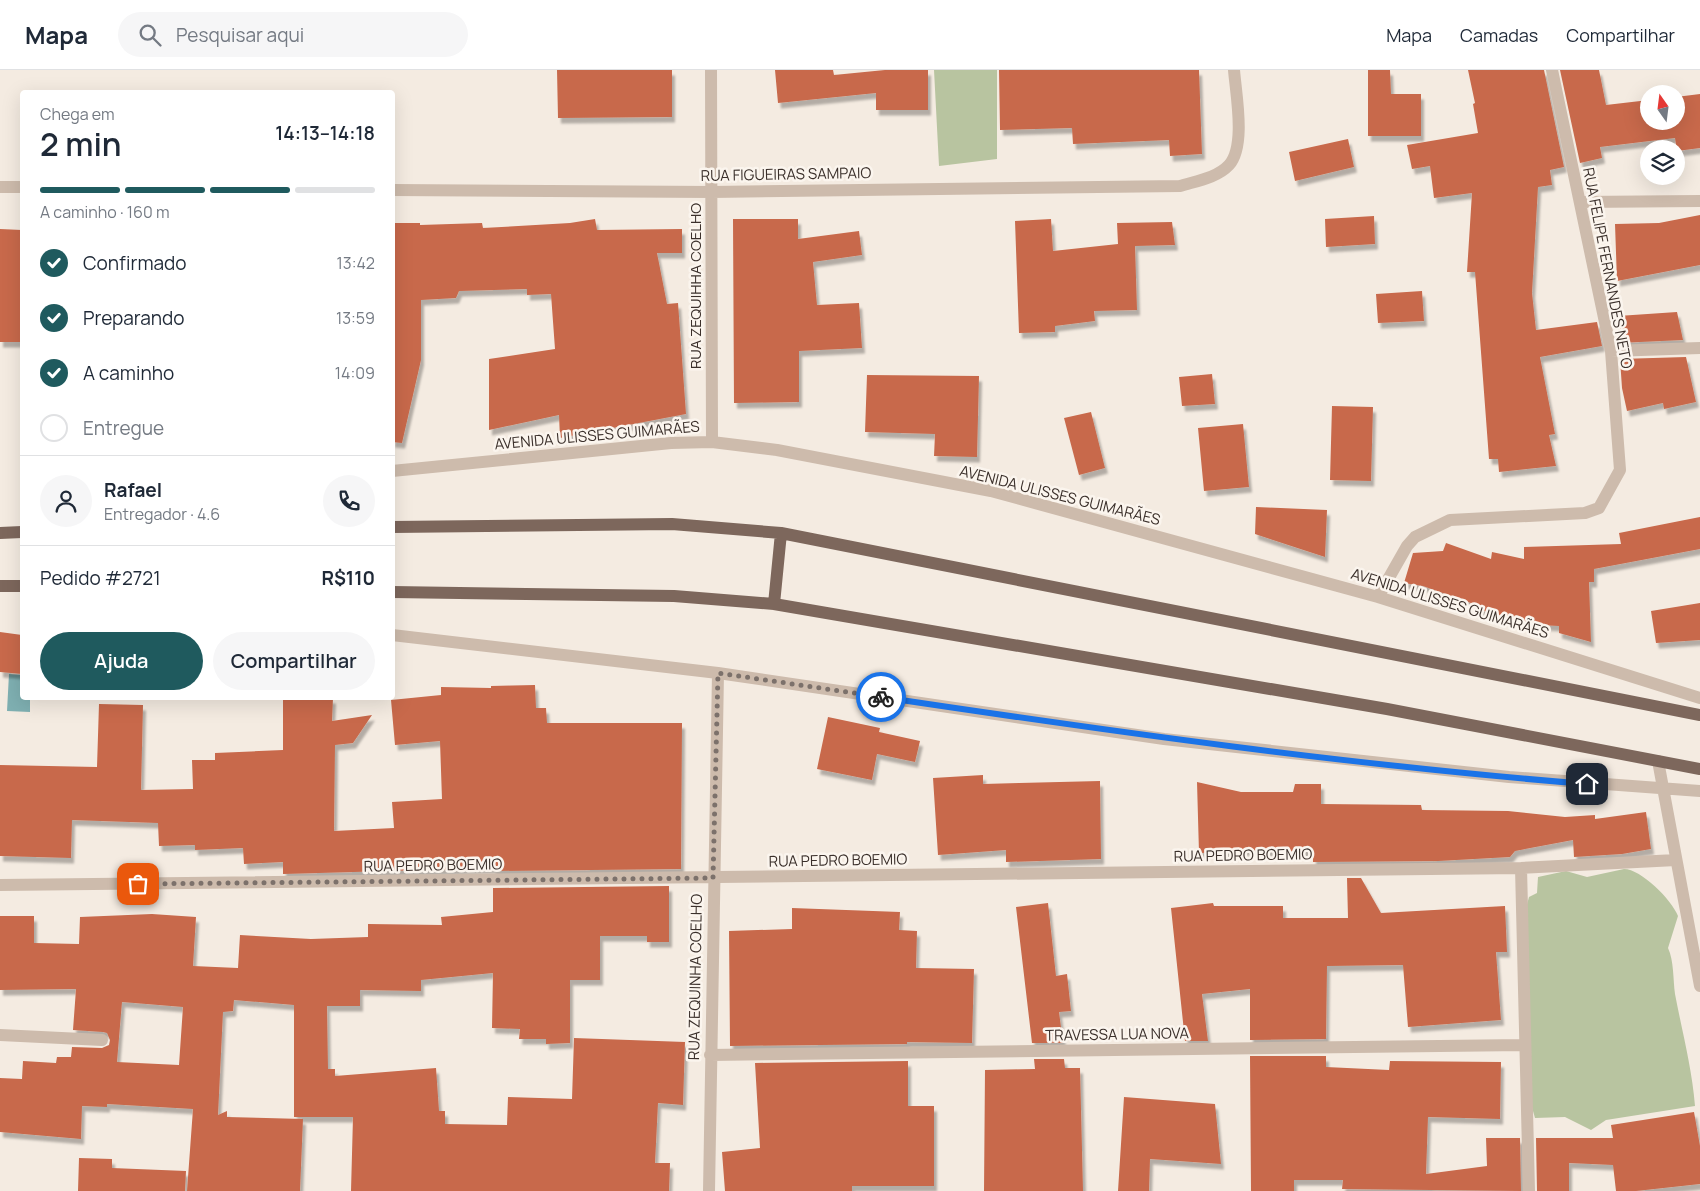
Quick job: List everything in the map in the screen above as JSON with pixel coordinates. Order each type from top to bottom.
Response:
[{"type":"main road","points":[[395,528],[672,524],[781,533],[1700,715]]},
{"type":"main road","points":[[0,533],[20,532]]},
{"type":"main road","points":[[774,604],[781,533]]},
{"type":"main road","points":[[0,586],[20,586]]},
{"type":"main road","points":[[395,592],[674,596],[774,604],[1387,708],[1700,769]]},
{"type":"street","name":"RUA ZEQUIHHA COELHO","points":[[712,70],[712,442]]},
{"type":"street","name":"RUA FIGUEIRAS SAMPAIO","points":[[395,190],[712,192],[1180,186],[1209,178],[1229,165],[1237,151],[1238,126],[1234,70]]},
{"type":"street","name":"RUA FELIPE FERNANDES NETO","points":[[1378,597],[1407,546],[1415,537],[1450,520],[1585,513],[1599,508],[1620,470],[1611,351],[1552,70]]},
{"type":"street","points":[[0,187],[20,187]]},
{"type":"street","points":[[1580,202],[1700,201]]},
{"type":"street","points":[[1611,351],[1700,348]]},
{"type":"street","name":"AVENIDA ULISSES GUIMARÃES","points":[[395,471],[671,443],[712,442],[777,450],[991,491],[1378,597],[1700,698]]},
{"type":"street","points":[[395,635],[718,673],[1164,739],[1509,777],[1665,790],[1700,791]]},
{"type":"street","name":"RUA ZEQUINHA COELHO","points":[[709,1191],[718,673]]},
{"type":"street","points":[[1658,760],[1700,986]]},
{"type":"street","name":"RUA PEDRO BOEMIO","points":[[0,885],[1521,868],[1676,860]]},
{"type":"street","points":[[1521,868],[1529,1191]]},
{"type":"street","points":[[0,1036],[102,1040]]},
{"type":"street","name":"TRAVESSA LUA NOVA","points":[[710,1055],[1524,1045]]},
{"type":"green space","points":[[934,70],[997,70],[997,159],[939,166]]},
{"type":"green space","points":[[1624,869],[1639,874],[1655,886],[1675,909],[1678,916],[1668,948],[1695,1106],[1606,1120],[1591,1130],[1565,1117],[1535,1118],[1529,1097],[1524,916],[1529,897],[1537,893],[1538,877],[1566,871],[1587,877]]},
{"type":"water","points":[[9,674],[20,675],[20,700],[30,700],[30,712],[7,711]]},
{"type":"building","points":[[557,70],[672,70],[672,117],[558,118]]},
{"type":"building","points":[[775,70],[833,70],[834,75],[885,70],[928,70],[928,110],[876,110],[876,93],[778,103]]},
{"type":"building","points":[[999,70],[1199,70],[1202,154],[1170,156],[1169,140],[1073,144],[1072,128],[1000,130]]},
{"type":"building","points":[[1368,70],[1390,70],[1391,94],[1421,94],[1421,136],[1368,136]]},
{"type":"building","points":[[1468,70],[1544,70],[1564,167],[1550,170],[1552,185],[1538,187],[1532,293],[1536,330],[1597,322],[1602,346],[1540,357],[1555,434],[1549,435],[1556,466],[1499,472],[1498,459],[1489,459],[1475,272],[1467,272],[1472,193],[1434,198],[1430,166],[1412,169],[1407,145],[1478,133],[1473,104],[1475,103]]},
{"type":"building","points":[[1560,70],[1599,70],[1606,105],[1640,101],[1640,130],[1685,130],[1685,96],[1700,94],[1700,148],[1685,150],[1685,140],[1675,140],[1675,138],[1640,140],[1640,142],[1600,147],[1602,158],[1580,163]]},
{"type":"building","points":[[1348,139],[1354,167],[1295,181],[1289,152]]},
{"type":"building","points":[[1700,215],[1700,265],[1617,281],[1615,224],[1659,223]]},
{"type":"building","points":[[1374,216],[1375,244],[1326,247],[1325,219]]},
{"type":"building","points":[[595,219],[597,230],[682,229],[682,253],[657,253],[667,304],[678,303],[686,414],[560,438],[559,415],[489,430],[489,359],[555,349],[551,294],[527,295],[527,289],[459,291],[456,298],[421,300],[421,360],[402,443],[395,442],[395,223],[420,223],[420,225],[482,223],[483,228],[570,223]]},
{"type":"building","points":[[733,219],[798,219],[798,239],[859,231],[862,255],[813,262],[817,305],[859,303],[862,348],[799,351],[799,402],[734,403]]},
{"type":"building","points":[[1051,219],[1053,251],[1118,244],[1117,223],[1172,222],[1175,245],[1135,246],[1137,310],[1094,311],[1095,321],[1055,326],[1055,332],[1019,333],[1015,221]]},
{"type":"building","points":[[0,229],[20,230],[20,342],[0,342]]},
{"type":"building","points":[[1422,291],[1424,321],[1378,323],[1376,294]]},
{"type":"building","points":[[1677,312],[1683,340],[1618,343],[1613,319],[1618,319],[1618,316]]},
{"type":"building","points":[[1686,357],[1696,402],[1664,409],[1663,403],[1627,411],[1622,388],[1620,359]]},
{"type":"building","points":[[1212,374],[1215,404],[1182,406],[1179,377]]},
{"type":"building","points":[[867,375],[979,376],[977,457],[934,456],[935,434],[865,432]]},
{"type":"building","points":[[1332,406],[1373,407],[1371,481],[1330,480]]},
{"type":"building","points":[[1091,412],[1105,468],[1079,475],[1064,418]]},
{"type":"building","points":[[1243,424],[1249,487],[1204,491],[1198,428]]},
{"type":"building","points":[[1256,507],[1327,510],[1325,557],[1255,534]]},
{"type":"building","points":[[1700,517],[1700,549],[1594,569],[1594,582],[1589,582],[1591,642],[1559,633],[1559,626],[1521,624],[1521,621],[1470,607],[1471,603],[1423,586],[1404,583],[1413,553],[1443,551],[1446,543],[1491,559],[1492,552],[1524,559],[1524,547],[1621,544],[1619,533]]},
{"type":"building","points":[[1700,603],[1700,640],[1656,643],[1651,611]]},
{"type":"building","points":[[0,632],[20,635],[20,674],[0,672]]},
{"type":"building","points":[[535,685],[536,708],[546,708],[547,723],[682,723],[681,869],[493,871],[493,868],[283,874],[283,862],[244,864],[243,848],[195,850],[195,845],[159,846],[158,823],[72,820],[71,858],[0,856],[0,765],[97,767],[99,704],[143,705],[141,790],[193,789],[192,760],[215,760],[215,753],[283,750],[283,700],[333,700],[332,721],[372,715],[353,743],[335,745],[334,831],[394,828],[392,802],[442,799],[440,741],[395,745],[391,700],[441,695],[441,687],[491,688],[491,686]]},
{"type":"building","points":[[828,717],[880,728],[879,732],[920,741],[915,762],[877,754],[872,780],[817,769]]},
{"type":"building","points":[[983,775],[983,784],[1100,781],[1101,859],[1006,862],[1006,850],[938,855],[933,778]]},
{"type":"building","points":[[1197,782],[1241,792],[1293,792],[1295,784],[1321,784],[1321,804],[1421,805],[1422,810],[1508,811],[1565,817],[1595,815],[1595,819],[1646,812],[1651,849],[1622,854],[1574,857],[1573,840],[1515,851],[1510,857],[1438,861],[1313,862],[1313,852],[1238,850],[1238,852],[1199,853]]},
{"type":"building","points":[[1347,878],[1361,878],[1381,913],[1505,906],[1507,952],[1496,952],[1501,1020],[1408,1027],[1403,965],[1327,966],[1326,1039],[1250,1040],[1250,989],[1202,994],[1208,1041],[1185,1041],[1171,908],[1213,903],[1214,906],[1283,906],[1283,918],[1348,918]]},
{"type":"building","points":[[669,886],[669,942],[647,942],[647,936],[600,936],[600,980],[570,980],[570,1043],[546,1044],[546,1039],[519,1039],[520,1029],[492,1028],[493,973],[421,980],[421,991],[360,990],[360,1006],[327,1006],[328,1069],[335,1069],[335,1076],[436,1068],[439,1111],[445,1111],[445,1124],[507,1125],[508,1097],[572,1099],[574,1038],[685,1042],[683,1105],[658,1103],[655,1163],[670,1163],[669,1191],[351,1191],[353,1117],[294,1117],[294,1005],[234,1000],[233,1011],[223,1012],[218,1115],[227,1111],[227,1117],[303,1119],[300,1191],[187,1191],[193,1109],[107,1104],[107,1107],[82,1106],[81,1139],[0,1132],[0,1078],[22,1079],[23,1061],[56,1063],[57,1057],[71,1057],[72,1047],[102,1048],[109,1045],[110,1040],[107,1033],[73,1030],[76,989],[0,990],[0,916],[34,916],[34,943],[79,944],[80,917],[152,914],[196,917],[193,966],[238,968],[240,935],[311,939],[368,937],[368,924],[442,925],[441,917],[493,912],[493,888]],"holes":[[[122,1002],[183,1007],[179,1065],[117,1062]]]},
{"type":"building","points":[[1048,903],[1056,976],[1067,974],[1071,1011],[1059,1012],[1063,1043],[1032,1043],[1016,907]]},
{"type":"building","points":[[792,908],[900,912],[899,930],[917,931],[916,968],[974,969],[972,1043],[907,1042],[907,1044],[730,1046],[729,931],[792,929]]},
{"type":"building","points":[[1250,1056],[1326,1056],[1326,1067],[1389,1070],[1390,1061],[1501,1062],[1500,1119],[1428,1117],[1426,1174],[1487,1166],[1486,1138],[1520,1138],[1521,1191],[1342,1189],[1343,1180],[1294,1180],[1294,1191],[1251,1191]]},
{"type":"building","points":[[1034,1059],[1064,1059],[1065,1068],[1080,1068],[1083,1191],[984,1191],[985,1070],[1035,1069]]},
{"type":"building","points":[[908,1061],[908,1106],[934,1106],[934,1186],[852,1186],[852,1191],[725,1191],[722,1152],[760,1148],[755,1063]]},
{"type":"building","points":[[1124,1097],[1215,1104],[1221,1164],[1150,1159],[1149,1191],[1118,1191]]},
{"type":"building","points":[[1694,1112],[1700,1146],[1700,1184],[1636,1191],[1616,1191],[1613,1165],[1569,1163],[1569,1191],[1537,1191],[1536,1138],[1613,1138],[1611,1125]]},
{"type":"building","points":[[79,1158],[112,1159],[112,1168],[186,1171],[185,1191],[78,1191]]},
{"type":"way so far","points":[[138,884],[713,878],[718,673],[881,697]]},
{"type":"route","points":[[881,697],[1164,739],[1587,784]]}]
